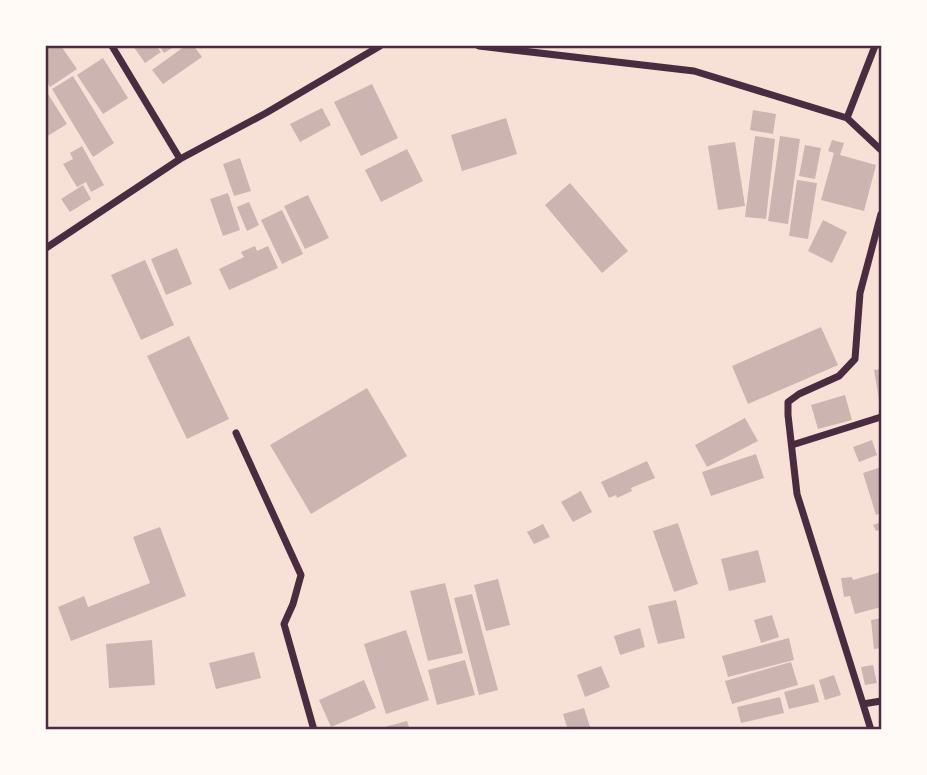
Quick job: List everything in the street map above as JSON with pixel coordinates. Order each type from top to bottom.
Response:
[{"type":"street","points":[[112,46],[180,159]]},
{"type":"street","points":[[46,248],[180,159],[266,113],[380,46]]},
{"type":"street","points":[[479,46],[694,71],[847,118],[881,150]]},
{"type":"street","points":[[847,118],[875,46]]},
{"type":"street","points":[[871,730],[797,494],[788,402],[799,394],[839,376],[855,359],[860,293],[881,214]]},
{"type":"street","points":[[792,445],[881,417]]},
{"type":"street","points":[[236,433],[301,575],[284,624],[314,730]]},
{"type":"street","points":[[863,704],[881,701]]},
{"type":"building","points":[[46,46],[61,46],[77,69],[50,87],[46,80]]},
{"type":"building","points":[[133,46],[156,46],[161,52],[145,63]]},
{"type":"building","points":[[159,46],[175,46],[164,53]]},
{"type":"building","points":[[185,46],[194,46],[202,57],[163,84],[152,70]]},
{"type":"building","points":[[103,58],[128,98],[103,114],[77,75]]},
{"type":"building","points":[[73,76],[114,143],[93,157],[52,89]]},
{"type":"building","points":[[372,84],[398,138],[361,156],[334,102]]},
{"type":"building","points":[[48,94],[67,124],[46,137],[46,96]]},
{"type":"building","points":[[322,108],[331,125],[300,142],[290,124]]},
{"type":"building","points":[[753,110],[776,114],[773,134],[750,130]]},
{"type":"building","points":[[506,118],[517,154],[462,171],[451,135]]},
{"type":"building","points":[[755,136],[775,139],[766,219],[745,217]]},
{"type":"building","points":[[780,136],[800,139],[788,224],[768,221]]},
{"type":"building","points":[[832,140],[844,143],[840,155],[876,165],[864,211],[821,200],[834,153],[828,151]]},
{"type":"building","points":[[735,142],[745,206],[718,210],[708,146]]},
{"type":"building","points":[[805,145],[821,148],[815,179],[799,176]]},
{"type":"building","points":[[82,146],[104,185],[91,192],[86,182],[77,187],[63,164],[73,159],[70,153]]},
{"type":"building","points":[[407,149],[423,181],[381,202],[365,170]]},
{"type":"building","points":[[240,158],[251,191],[234,196],[223,164]]},
{"type":"building","points":[[797,180],[817,183],[808,239],[789,236]]},
{"type":"building","points":[[570,183],[628,251],[602,273],[545,205]]},
{"type":"building","points":[[83,185],[91,199],[70,212],[61,199]]},
{"type":"building","points":[[228,193],[240,230],[223,236],[210,199]]},
{"type":"building","points":[[308,195],[329,238],[305,249],[284,206]]},
{"type":"building","points":[[249,202],[259,225],[247,231],[237,207]]},
{"type":"building","points":[[282,210],[303,254],[282,264],[261,220]]},
{"type":"building","points":[[823,220],[847,232],[832,263],[808,251]]},
{"type":"building","points":[[255,246],[257,251],[268,246],[278,268],[229,290],[219,269],[244,257],[241,252]]},
{"type":"building","points":[[177,248],[192,284],[166,295],[151,259]]},
{"type":"building","points":[[145,260],[174,325],[141,340],[111,275]]},
{"type":"building","points":[[821,327],[838,365],[748,404],[732,366]]},
{"type":"building","points":[[189,336],[229,419],[187,439],[147,356]]},
{"type":"building","points":[[881,369],[881,405],[880,405],[874,370]]},
{"type":"building","points":[[367,388],[407,456],[311,514],[270,445]]},
{"type":"building","points":[[845,395],[852,420],[818,429],[811,405]]},
{"type":"building","points":[[745,418],[758,441],[707,467],[695,445]]},
{"type":"building","points":[[872,440],[877,455],[859,462],[853,447]]},
{"type":"building","points":[[756,454],[764,478],[711,496],[702,472]]},
{"type":"building","points":[[647,461],[655,478],[631,488],[632,491],[617,498],[616,495],[609,498],[601,482]]},
{"type":"building","points":[[881,467],[881,513],[876,515],[863,473]]},
{"type":"building","points":[[581,491],[592,512],[573,522],[561,502]]},
{"type":"building","points":[[881,522],[881,529],[876,531],[873,525]]},
{"type":"building","points":[[678,523],[698,584],[674,592],[653,531]]},
{"type":"building","points":[[543,524],[550,537],[534,544],[527,532]]},
{"type":"building","points":[[160,527],[186,596],[71,641],[58,607],[84,596],[88,607],[150,583],[133,537]]},
{"type":"building","points":[[758,550],[766,582],[729,591],[721,559]]},
{"type":"building","points":[[881,572],[881,607],[855,614],[850,596],[844,597],[841,578],[852,577],[853,580]]},
{"type":"building","points":[[498,579],[510,625],[486,631],[474,585]]},
{"type":"building","points":[[445,583],[463,653],[428,661],[410,591]]},
{"type":"building","points":[[472,594],[498,690],[479,695],[454,598]]},
{"type":"building","points":[[676,600],[685,638],[658,644],[648,606]]},
{"type":"building","points":[[772,615],[779,637],[761,643],[754,620]]},
{"type":"building","points":[[881,618],[881,648],[874,649],[871,620]]},
{"type":"building","points":[[640,628],[645,647],[620,655],[614,636]]},
{"type":"building","points":[[406,630],[429,700],[386,714],[364,644]]},
{"type":"building","points":[[789,638],[794,660],[728,677],[722,656]]},
{"type":"building","points":[[152,640],[155,685],[109,688],[106,644]]},
{"type":"building","points":[[254,652],[261,678],[216,689],[209,663]]},
{"type":"building","points":[[465,660],[475,695],[437,705],[428,670]]},
{"type":"building","points":[[791,662],[798,685],[732,704],[725,681]]},
{"type":"building","points":[[873,665],[877,683],[865,685],[861,667]]},
{"type":"building","points":[[601,666],[610,687],[585,697],[577,675]]},
{"type":"building","points":[[834,675],[841,695],[825,700],[819,680]]},
{"type":"building","points":[[364,680],[376,708],[331,727],[319,700]]},
{"type":"building","points":[[814,684],[819,702],[789,709],[784,692]]},
{"type":"building","points":[[780,697],[784,713],[741,723],[737,707]]},
{"type":"building","points":[[584,708],[591,730],[568,730],[563,714]]},
{"type":"building","points":[[407,721],[410,730],[377,730],[377,729]]}]
